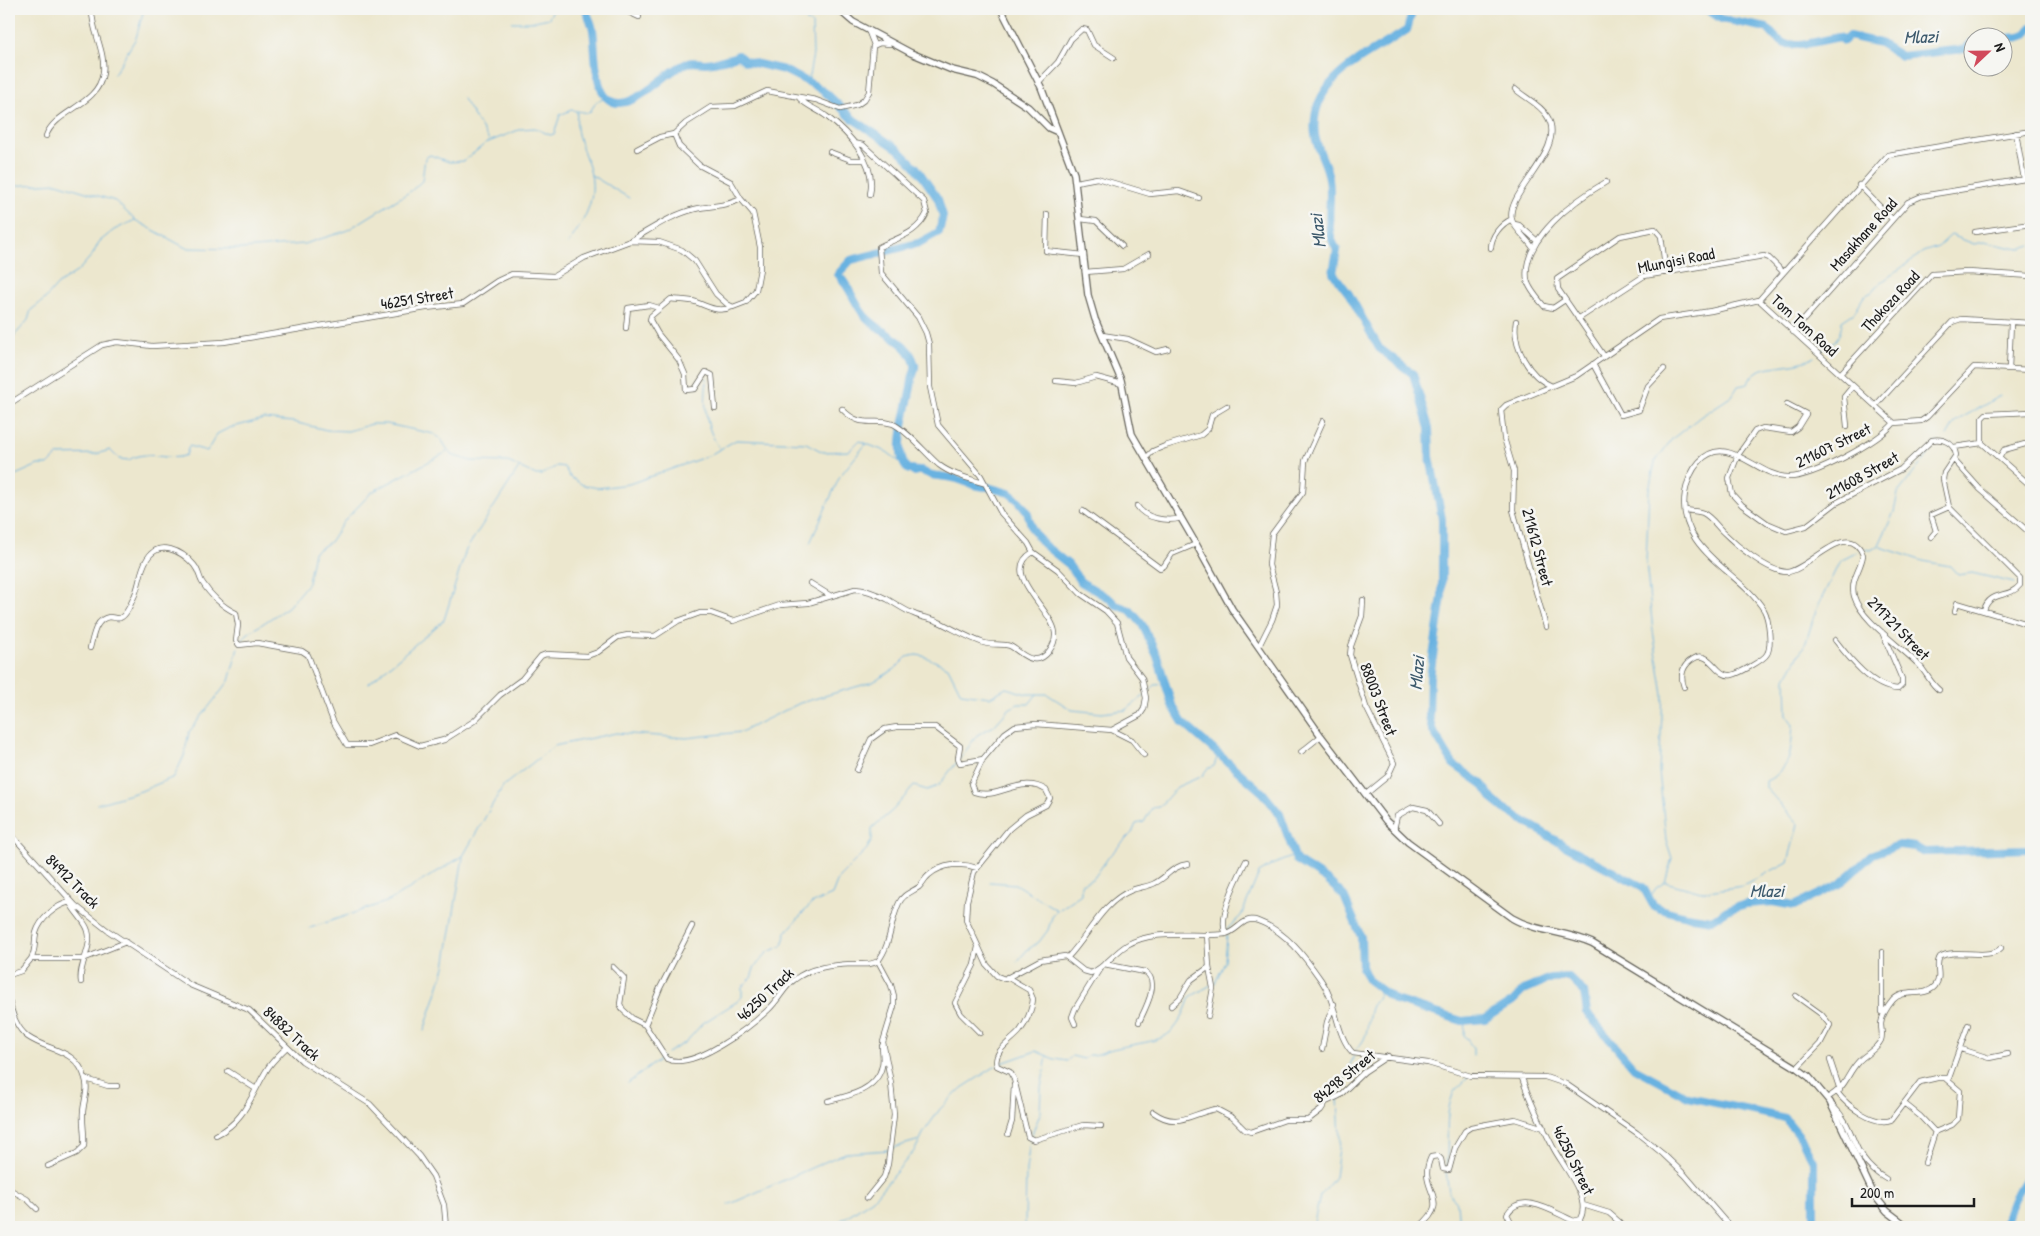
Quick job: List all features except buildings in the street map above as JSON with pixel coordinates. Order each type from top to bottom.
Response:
[{"type":"street","points":[[46,136],[58,121],[75,110],[100,86],[103,66],[92,21],[92,9]]},
{"type":"street","points":[[622,9],[639,17]]},
{"type":"street","points":[[838,9],[846,17],[911,53]]},
{"type":"street","points":[[1002,9],[1038,83],[1076,182],[1085,272],[1091,306],[1122,384],[1128,424],[1232,609],[1321,736],[1394,829],[1408,842],[1512,918],[1527,925],[1577,937],[1592,943],[1797,1068],[1843,1117],[1862,1159],[1873,1171],[1886,1179]]},
{"type":"street","points":[[1038,83],[1043,75],[1058,62],[1071,39],[1082,29],[1086,30],[1094,45],[1114,58]]},
{"type":"street","points":[[637,149],[660,137],[674,134],[686,123],[716,105],[734,106],[767,91],[824,102],[842,108],[857,105],[867,96],[872,76],[872,50],[874,45],[868,30]]},
{"type":"street","points":[[874,45],[885,42],[988,82],[1028,107],[1050,128],[1058,132]]},
{"type":"street","points":[[1514,89],[1547,114],[1552,135],[1549,147],[1523,188],[1512,212],[1513,222],[1533,248]]},
{"type":"street","points":[[799,98],[806,105],[832,121],[854,143],[870,174],[870,194]]},
{"type":"street","name":"Tom Tom Road","points":[[1894,423],[1759,300],[1859,185],[1888,155],[2031,131]]},
{"type":"street","points":[[2016,133],[2024,179]]},
{"type":"street","points":[[674,134],[680,146],[696,162],[731,182],[741,200],[751,210],[755,220],[760,251],[760,268],[756,290],[743,304],[726,310],[708,308],[695,302],[671,299],[652,313],[650,320],[658,334],[680,360],[685,374],[684,387],[689,391],[695,389],[704,374],[711,373],[714,379],[715,408]]},
{"type":"street","points":[[854,143],[863,145],[901,182],[911,187],[924,201],[927,213],[923,222],[914,232],[879,247],[879,253],[882,273],[918,317],[926,333],[929,344],[930,387],[938,425],[986,484],[1001,513],[1012,524],[1033,552],[1058,570],[1085,597],[1106,611],[1120,628],[1126,657],[1143,681],[1146,701],[1140,715],[1112,730]]},
{"type":"street","points":[[830,152],[851,160],[864,160]]},
{"type":"street","points":[[1076,182],[1097,178],[1150,194],[1179,191],[1199,198]]},
{"type":"street","name":"Masakhane Road","points":[[1793,332],[1908,202],[1916,198],[2031,178]]},
{"type":"street","points":[[1566,300],[1553,308],[1547,308],[1530,287],[1528,271],[1533,248],[1536,240],[1573,204],[1606,182]]},
{"type":"street","points":[[1859,185],[1892,219]]},
{"type":"street","points":[[631,241],[663,220],[679,214],[694,209],[729,205],[741,200]]},
{"type":"street","points":[[1047,214],[1046,250],[1084,255]]},
{"type":"street","points":[[1080,219],[1096,222],[1122,246]]},
{"type":"street","points":[[1491,248],[1494,236],[1505,223],[1513,222],[1519,225],[1536,240]]},
{"type":"street","points":[[1975,232],[2031,224]]},
{"type":"street","points":[[1604,356],[1558,289],[1557,279],[1620,236],[1655,229],[1660,234],[1666,273]]},
{"type":"street","name":"46251 Street","points":[[9,404],[102,345],[117,342],[152,346],[224,342],[426,308],[458,305],[468,302],[509,275],[554,276],[584,258],[631,241],[659,242],[689,255],[720,298],[733,307]]},
{"type":"street","points":[[1085,272],[1123,269],[1149,254]]},
{"type":"street","name":"Mlungisi Road","points":[[1578,319],[1638,279],[1764,256],[1783,272]]},
{"type":"street","name":"Thokoza Road","points":[[1840,374],[1932,274],[1968,272],[2031,276]]},
{"type":"street","points":[[1516,321],[1516,338],[1528,366],[1537,378],[1552,386],[1576,376],[1658,319],[1711,311],[1759,300]]},
{"type":"street","points":[[626,328],[628,308],[648,305],[659,308]]},
{"type":"street","points":[[1875,406],[1950,323],[1962,320],[2031,323]]},
{"type":"street","points":[[2009,369],[2011,322]]},
{"type":"street","points":[[1102,335],[1128,339],[1156,352],[1168,349]]},
{"type":"street","points":[[1593,364],[1621,415],[1639,410],[1648,386],[1664,369]]},
{"type":"street","points":[[1894,423],[1920,421],[1927,417],[1973,368],[2031,370]]},
{"type":"street","points":[[1056,381],[1076,383],[1096,377],[1122,384]]},
{"type":"street","name":"211612 Street","points":[[1546,627],[1514,510],[1514,471],[1504,438],[1501,410],[1506,405],[1552,386]]},
{"type":"street","points":[[1848,426],[1844,397],[1853,386]]},
{"type":"street","points":[[1738,455],[1755,431],[1763,428],[1791,432],[1798,427],[1806,414],[1788,404]]},
{"type":"street","points":[[1146,458],[1153,451],[1201,435],[1208,429],[1212,415],[1227,406]]},
{"type":"street","points":[[842,409],[849,416],[861,421],[891,424],[903,431],[940,466],[965,478],[986,484]]},
{"type":"street","points":[[2031,413],[1986,414],[1982,418],[1982,443],[2031,486]]},
{"type":"street","points":[[1259,646],[1272,620],[1276,605],[1275,587],[1269,571],[1272,534],[1303,492],[1305,461],[1323,421]]},
{"type":"street","name":"211607 Street","points":[[1684,687],[1681,674],[1683,668],[1697,657],[1706,658],[1728,676],[1743,670],[1767,654],[1769,627],[1764,610],[1695,539],[1685,510],[1687,484],[1699,462],[1715,452],[1723,451],[1738,455],[1779,476],[1804,475],[1868,444],[1894,423]]},
{"type":"street","name":"211608 Street","points":[[1738,455],[1729,478],[1732,494],[1742,505],[1766,523],[1786,531],[1806,526],[1836,503],[1901,469],[1932,440],[1943,440],[1954,447]]},
{"type":"street","points":[[1982,443],[1954,447],[1956,455],[1944,473],[1943,479],[1949,507],[2020,578],[2020,585],[2016,589],[1992,597],[1984,610]]},
{"type":"street","points":[[1999,458],[2004,450],[2025,444]]},
{"type":"street","points":[[1954,460],[1980,489],[2031,534]]},
{"type":"street","points":[[1137,506],[1143,513],[1151,516],[1170,519],[1181,518]]},
{"type":"street","points":[[1931,537],[1936,532],[1931,516],[1949,507]]},
{"type":"street","name":"211721 Street","points":[[1685,510],[1704,514],[1739,546],[1766,565],[1785,572],[1798,569],[1819,554],[1839,544],[1853,542],[1863,555],[1854,575],[1854,597],[1859,606],[1919,666],[1939,690]]},
{"type":"street","points":[[1083,511],[1160,568],[1175,553],[1196,544]]},
{"type":"street","points":[[90,648],[96,627],[100,622],[108,618],[122,617],[126,612],[134,598],[139,577],[150,556],[157,550],[170,548],[190,561],[198,570],[203,584],[222,605],[238,615],[236,641],[239,645],[257,643],[302,651],[308,656],[333,721],[347,745],[369,745],[395,735],[420,746],[439,742],[468,725],[500,695],[522,679],[542,656],[546,654],[587,656],[598,652],[618,637],[632,635],[655,636],[678,622],[700,613],[711,613],[733,621],[780,605],[803,604],[845,591],[863,589],[968,637],[986,644],[1010,646],[1032,659],[1037,659],[1045,656],[1052,647],[1056,634],[1052,619],[1030,593],[1022,575],[1024,562],[1033,552]]},
{"type":"street","points":[[810,582],[831,596]]},
{"type":"street","name":"88003 Street","points":[[1363,600],[1362,616],[1352,643],[1350,655],[1366,707],[1394,764],[1388,776],[1366,794]]},
{"type":"street","points":[[1955,611],[1957,603],[2031,625]]},
{"type":"street","points":[[1835,640],[1858,667],[1887,686],[1898,689],[1902,685],[1902,679],[1881,630]]},
{"type":"street","points":[[1144,756],[1132,740],[1112,730],[1020,724],[1005,733],[983,759],[971,781],[971,788],[974,792],[987,794],[1017,785],[1032,785],[1046,790],[1050,798],[1046,805],[1014,824],[977,868],[967,901],[966,916],[989,968],[999,978],[1007,977],[1040,960],[1068,957],[1084,938],[1093,921],[1122,896],[1132,890],[1152,885],[1173,868],[1188,864]]},
{"type":"street","points":[[858,770],[871,739],[885,729],[897,727],[935,727],[960,746],[958,758],[960,763],[983,759]]},
{"type":"street","points":[[1301,752],[1321,736]]},
{"type":"street","points":[[1394,829],[1398,816],[1413,807],[1427,810],[1439,824]]},
{"type":"street","name":"84912 Track","points":[[9,832],[68,900],[126,942]]},
{"type":"street","points":[[1226,934],[1223,922],[1228,909],[1227,900],[1246,860]]},
{"type":"street","points":[[828,1101],[862,1091],[869,1086],[882,1066],[883,1042],[894,1006],[894,996],[878,962],[885,949],[898,904],[904,896],[920,886],[928,875],[941,869],[957,864],[977,868]]},
{"type":"street","points":[[9,975],[21,971],[31,959],[35,951],[36,933],[40,924],[53,910],[68,900],[88,930],[89,942],[83,959],[81,982]]},
{"type":"street","points":[[1068,957],[1087,973],[1099,968],[1126,946],[1135,942],[1164,935],[1226,934],[1245,921],[1252,920],[1278,931],[1296,948],[1322,980],[1334,1003],[1341,1031],[1353,1053],[1388,1056],[1443,1066],[1471,1076],[1545,1077],[1566,1084],[1630,1127],[1685,1175],[1730,1227]]},
{"type":"street","points":[[645,1025],[660,988],[692,926]]},
{"type":"street","points":[[1207,934],[1209,967],[1213,988],[1208,1016]]},
{"type":"street","points":[[31,959],[83,959],[126,942]]},
{"type":"street","name":"84882 Track","points":[[126,942],[190,985],[248,1010],[314,1070],[370,1104],[419,1156],[433,1176],[441,1194],[446,1216],[446,1227]]},
{"type":"street","points":[[978,945],[974,965],[955,1003],[961,1014],[980,1033]]},
{"type":"street","points":[[1884,1014],[1894,999],[1900,995],[1918,993],[1933,988],[1939,974],[1937,960],[1943,955],[1960,952],[1982,954],[1997,952],[2001,948]]},
{"type":"street","points":[[1829,1100],[1858,1063],[1882,1039],[1884,1014],[1882,1012],[1882,952]]},
{"type":"street","name":"46250 Track","points":[[614,967],[624,978],[620,1004],[623,1010],[633,1019],[645,1025],[667,1059],[676,1061],[688,1059],[720,1046],[742,1032],[771,1008],[797,977],[815,969],[878,962]]},
{"type":"street","points":[[1104,964],[1145,972],[1150,976],[1153,985],[1139,1022]]},
{"type":"street","points":[[1172,1006],[1180,998],[1191,980],[1209,967]]},
{"type":"street","points":[[1075,1024],[1072,1017],[1075,1009],[1099,968]]},
{"type":"street","points":[[1007,977],[1029,990],[1033,999],[1023,1027],[996,1058],[997,1066],[1010,1072],[1014,1078],[1024,1124],[1030,1139],[1083,1125],[1101,1126]]},
{"type":"street","points":[[1796,996],[1821,1014],[1830,1025],[1820,1044],[1797,1068]]},
{"type":"street","points":[[9,1000],[12,1014],[23,1032],[30,1038],[77,1061],[86,1079],[87,1092],[83,1108],[84,1143],[82,1149],[48,1166]]},
{"type":"street","points":[[1322,1049],[1327,1022],[1334,1003]]},
{"type":"street","points":[[1946,1079],[1953,1072],[1968,1025]]},
{"type":"street","points":[[867,1198],[884,1177],[888,1164],[892,1134],[894,1098],[883,1042]]},
{"type":"street","points":[[216,1135],[229,1129],[238,1121],[267,1069],[287,1047]]},
{"type":"street","points":[[1961,1049],[1989,1058],[2008,1054]]},
{"type":"street","name":"84298 Street","points":[[1153,1112],[1166,1120],[1176,1121],[1216,1109],[1233,1118],[1245,1130],[1254,1133],[1286,1120],[1308,1120],[1321,1110],[1326,1102],[1339,1096],[1366,1070],[1388,1056]]},
{"type":"street","points":[[1830,1060],[1837,1092],[1856,1110],[1884,1122],[1891,1120],[1920,1082],[1941,1077],[1960,1091],[1958,1119],[1952,1125],[1935,1132],[1925,1163]]},
{"type":"street","points":[[228,1071],[256,1089]]},
{"type":"street","points":[[1008,1134],[1012,1121],[1014,1078]]},
{"type":"street","name":"46250 Street","points":[[1518,1227],[1511,1222],[1507,1214],[1512,1208],[1523,1205],[1541,1205],[1571,1219],[1580,1219],[1583,1205],[1572,1177],[1553,1147],[1522,1078]]},
{"type":"street","points":[[86,1079],[108,1086],[117,1086]]},
{"type":"street","points":[[1829,1100],[1874,1195],[1887,1211],[1908,1227]]},
{"type":"street","points":[[1905,1104],[1935,1132]]},
{"type":"street","points":[[1419,1227],[1427,1221],[1435,1208],[1425,1170],[1431,1157],[1438,1156],[1444,1169],[1449,1170],[1460,1137],[1470,1127],[1480,1124],[1520,1119],[1544,1128]]},
{"type":"street","points":[[9,1189],[27,1199],[37,1209]]},
{"type":"street","points":[[1583,1205],[1609,1213],[1625,1227]]},
{"type":"street","points":[[1580,1219],[1581,1227]]},
{"type":"waterway","points":[[114,74],[136,38],[144,9]]},
{"type":"waterway","points":[[512,22],[530,22],[549,18],[552,12],[559,9]]},
{"type":"waterway","points":[[585,9],[593,30],[598,81],[603,92],[610,100],[620,103],[634,99],[686,63],[712,62],[738,55],[745,61],[784,70],[814,85],[826,93],[853,119],[898,149],[916,167],[938,199],[943,216],[939,232],[919,243],[851,260],[838,274],[864,315],[878,328],[901,343],[912,356],[915,369],[901,442],[901,454],[904,463],[913,472],[921,470],[925,473],[987,487]]},
{"type":"waterway","points":[[808,9],[807,22],[812,24],[813,54],[808,82]]},
{"type":"waterway","name":"Mlazi","points":[[1413,9],[1407,30],[1359,60],[1331,84],[1321,98],[1315,115],[1315,135],[1329,179],[1330,233],[1337,250],[1333,273],[1349,294],[1379,348],[1413,374],[1429,428],[1430,457],[1442,519],[1442,596],[1430,677],[1429,716],[1432,729],[1453,764],[1482,784],[1493,800],[1503,808],[1565,846],[1643,887],[1653,905],[1660,909],[1686,916],[1712,920],[1727,910],[1746,904],[1773,902],[1794,906],[1840,884],[1873,854],[1899,845],[1915,847],[1924,852],[2031,849]]},
{"type":"waterway","name":"Mlazi","points":[[1706,9],[1721,19],[1767,28],[1785,44],[1801,45],[1839,37],[1844,41],[1849,36],[1880,43],[1901,56],[1962,49]]},
{"type":"waterway","name":"Mlazi","points":[[2012,38],[2023,36],[2031,27]]},
{"type":"waterway","points":[[9,186],[57,183],[115,201],[135,220],[186,248],[241,249],[304,244],[346,231],[411,191],[422,181],[425,158],[430,155],[449,162],[464,161],[486,143],[521,129],[535,128],[550,135],[554,134],[560,115],[571,110],[589,113],[597,101],[607,98]]},
{"type":"waterway","points":[[463,99],[489,140]]},
{"type":"waterway","points":[[568,244],[586,214],[592,195],[591,173],[577,131],[577,112]]},
{"type":"waterway","points":[[591,175],[629,198]]},
{"type":"waterway","points":[[9,342],[28,320],[31,310],[44,300],[58,284],[78,271],[93,254],[99,242],[114,230],[135,220]]},
{"type":"waterway","points":[[1822,350],[1836,339],[1842,321],[1854,313],[1864,296],[1872,292],[1879,284],[1923,252],[1938,247],[1951,235],[1974,244],[1984,242],[2019,249],[2031,245]]},
{"type":"waterway","points":[[1650,897],[1656,888],[1665,882],[1672,858],[1666,840],[1659,771],[1663,695],[1653,631],[1646,562],[1649,490],[1655,462],[1672,439],[1700,417],[1732,396],[1738,386],[1748,384],[1752,376],[1758,371],[1795,364],[1814,357]]},
{"type":"waterway","points":[[707,378],[706,415],[711,432],[720,449]]},
{"type":"waterway","points":[[1947,436],[1956,421],[2000,396]]},
{"type":"waterway","points":[[9,478],[38,465],[48,465],[58,455],[96,454],[110,450],[119,459],[129,460],[143,455],[179,457],[186,455],[189,446],[207,451],[217,434],[229,428],[264,419],[293,422],[327,430],[348,431],[372,424],[387,424],[434,434],[441,439],[451,455],[471,461],[508,462],[536,475],[541,475],[557,466],[564,467],[570,477],[583,485],[598,488],[629,484],[708,456],[736,440],[806,443],[823,452],[849,451],[859,441],[887,452],[904,465]]},
{"type":"waterway","points":[[1923,462],[1937,442]]},
{"type":"waterway","points":[[810,543],[840,476],[866,444]]},
{"type":"waterway","points":[[241,642],[247,634],[288,607],[308,583],[314,552],[330,542],[344,521],[372,492],[447,452]]},
{"type":"waterway","points":[[1879,545],[1894,512],[1898,493],[1920,465]]},
{"type":"waterway","points":[[369,683],[444,620],[466,550],[519,468]]},
{"type":"waterway","points":[[988,487],[1009,493],[1019,501],[1027,511],[1032,529],[1043,544],[1068,564],[1081,582],[1110,599],[1116,605],[1130,610],[1142,624],[1157,656],[1172,705],[1183,723],[1263,793],[1280,814],[1296,860],[1327,880],[1344,896],[1361,937],[1362,967],[1368,980],[1395,1000],[1462,1021],[1485,1019],[1513,1001],[1524,990],[1551,978],[1569,977],[1584,992],[1587,1013],[1634,1068],[1688,1097],[1785,1118],[1801,1138],[1814,1163],[1814,1227]]},
{"type":"waterway","points":[[1864,549],[1871,550],[1878,546],[1923,561],[1950,566],[1958,575],[1972,573],[2014,583]]},
{"type":"waterway","points":[[1665,882],[1701,892],[1743,886],[1788,862],[1798,824],[1766,788],[1766,781],[1781,771],[1785,765],[1790,750],[1793,724],[1787,716],[1786,678],[1806,642],[1816,610],[1840,561],[1858,552]]},
{"type":"waterway","points":[[2025,584],[2031,585]]},
{"type":"waterway","points":[[97,804],[141,791],[174,777],[184,756],[189,732],[229,681],[238,648]]},
{"type":"waterway","points":[[310,928],[389,901],[463,856],[503,786],[554,746],[616,733],[686,738],[741,732],[800,703],[873,682],[895,669],[907,657],[916,655],[923,656],[948,667],[961,693],[990,697],[1006,688],[1027,694],[1047,694],[1072,710],[1102,713],[1126,710],[1144,696]]},
{"type":"waterway","points":[[1148,692],[1155,685],[1166,684]]},
{"type":"waterway","points":[[960,759],[977,735],[994,726],[1009,709],[1018,704],[1029,704],[1037,694]]},
{"type":"waterway","points":[[1017,962],[1027,950],[1039,942],[1048,930],[1053,914],[1081,894],[1081,884],[1094,878],[1110,855],[1132,833],[1136,824],[1144,822],[1152,808],[1159,807],[1177,787],[1202,776],[1207,769],[1214,766],[1218,755]]},
{"type":"waterway","points":[[667,1053],[686,1042],[703,1023],[742,997],[742,987],[751,978],[755,966],[768,952],[782,946],[786,932],[811,904],[832,895],[839,877],[867,849],[872,839],[872,828],[893,810],[914,786],[927,790],[938,786],[957,762]]},
{"type":"waterway","points":[[1227,929],[1241,916],[1259,873],[1274,864],[1294,856]]},
{"type":"waterway","points":[[424,1031],[445,967],[463,857]]},
{"type":"waterway","points":[[990,882],[1015,884],[1057,910]]},
{"type":"waterway","points":[[1215,983],[1225,962],[1227,935]]},
{"type":"waterway","points":[[999,1064],[1036,1051],[1054,1059],[1067,1061],[1072,1056],[1084,1059],[1088,1055],[1095,1055],[1164,1037],[1178,1024],[1190,997],[1211,985]]},
{"type":"waterway","points":[[1356,1049],[1364,1040],[1371,1008],[1382,991]]},
{"type":"waterway","points":[[1465,1021],[1464,1035],[1473,1048],[1473,1056]]},
{"type":"waterway","points":[[1340,1091],[1354,1055]]},
{"type":"waterway","points":[[1031,1137],[1040,1114],[1041,1088],[1047,1056]]},
{"type":"waterway","points":[[628,1083],[663,1057]]},
{"type":"waterway","points":[[831,1227],[873,1199],[915,1150],[924,1132],[940,1109],[962,1088],[996,1066]]},
{"type":"waterway","points":[[1446,1168],[1447,1122],[1450,1103],[1454,1092],[1468,1077]]},
{"type":"waterway","points":[[1313,1227],[1320,1196],[1335,1177],[1340,1141],[1338,1097]]},
{"type":"waterway","points":[[892,1148],[920,1140]]},
{"type":"waterway","points":[[1025,1227],[1026,1170],[1030,1141]]},
{"type":"waterway","points":[[728,1205],[845,1153],[889,1150]]},
{"type":"waterway","points":[[1446,1172],[1449,1193],[1457,1203],[1459,1227]]},
{"type":"waterway","name":"Mlazi","points":[[2004,1227],[2011,1205],[2022,1184],[2031,1173]]}]
